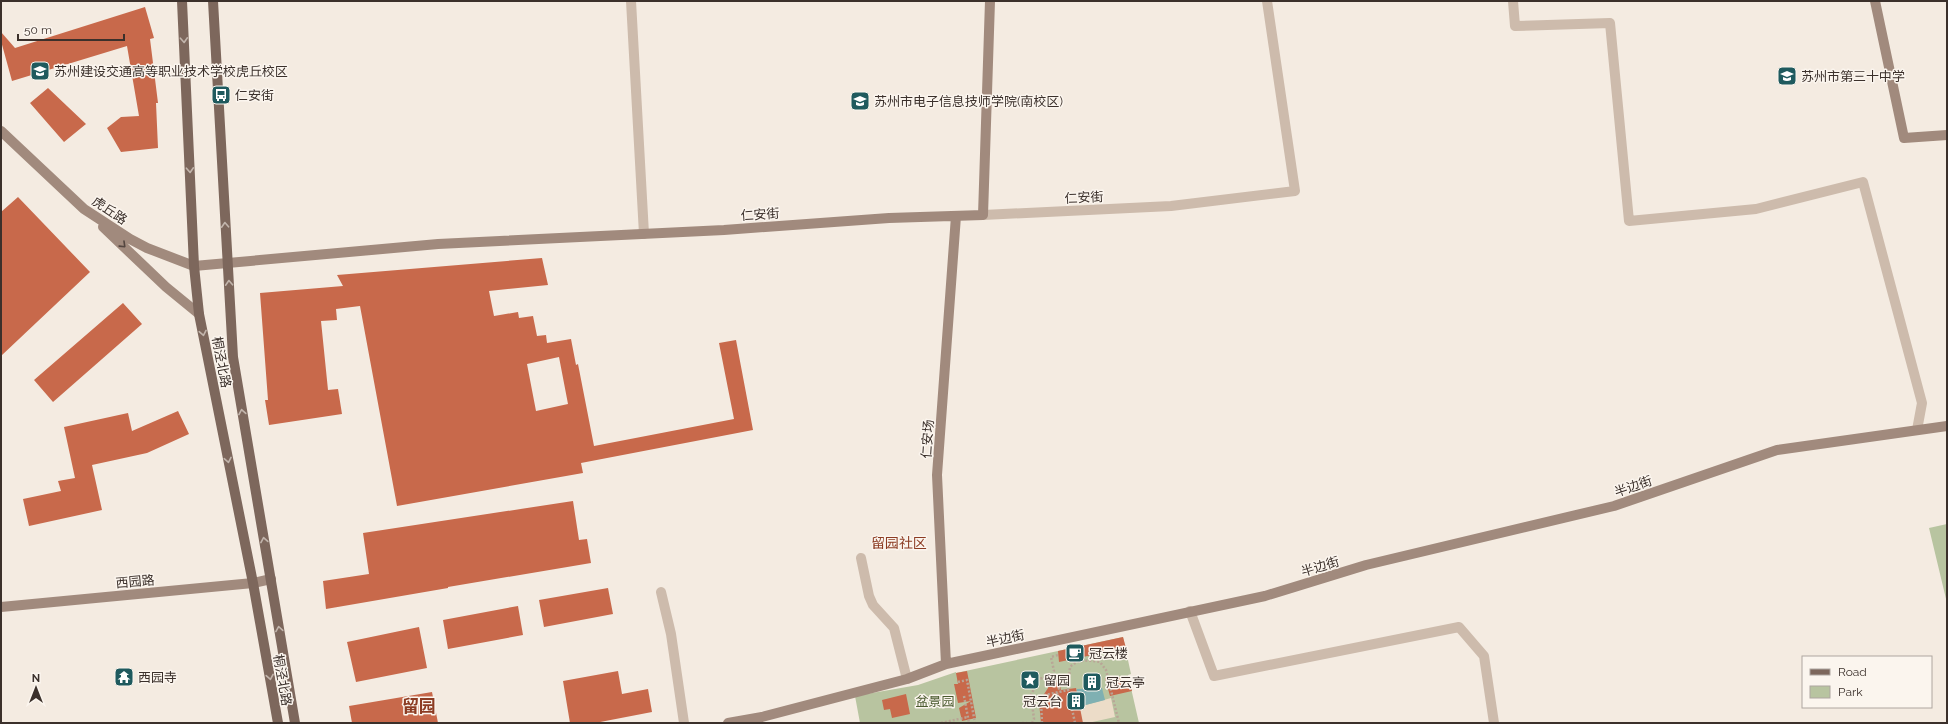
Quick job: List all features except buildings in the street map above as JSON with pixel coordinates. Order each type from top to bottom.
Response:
[{"type":"main road","name":"桐泾北路","points":[[182,1],[194,266],[199,314],[253,583],[278,723]]},
{"type":"main road","name":"桐泾北路","points":[[213,1],[233,357],[295,723]]},
{"type":"street","points":[[631,1],[644,234]]},
{"type":"street","points":[[983,215],[990,1]]},
{"type":"street","name":"仁安街","points":[[228,264],[438,244],[644,234],[889,218],[1171,206],[1295,191],[1267,1]]},
{"type":"street","points":[[1513,1],[1515,26],[1610,23],[1629,221],[1756,209],[1863,182],[1922,403],[1917,430]]},
{"type":"street","points":[[1875,1],[1904,138],[1947,135]]},
{"type":"street","name":"虎丘路","points":[[1,131],[84,209],[141,245],[194,266],[228,264]]},
{"type":"street","points":[[84,209],[166,288],[199,314]]},
{"type":"street","name":"仁安场","points":[[946,664],[938,475],[956,216]]},
{"type":"street","name":"半边街","points":[[728,723],[762,720],[907,679],[946,664],[1265,596],[1366,565],[1614,506],[1777,450],[1947,426]]},
{"type":"street","points":[[861,558],[869,596],[874,605],[894,628],[907,679]]},
{"type":"street","name":"西园路","points":[[1,607],[253,583],[271,579]]},
{"type":"street","points":[[661,592],[671,634],[684,723]]},
{"type":"street","points":[[1190,612],[1214,676],[1459,626],[1484,656],[1494,723]]},
{"type":"path","points":[[1058,655],[1051,657],[1054,671],[1052,681],[1057,682],[1058,699]]},
{"type":"path","points":[[1075,723],[1075,716],[1068,690],[1070,667],[1082,659],[1100,662],[1106,670],[1114,708],[1119,723]]},
{"type":"path","points":[[1032,723],[1034,719],[1031,698],[1033,687],[1039,679],[1052,675]]},
{"type":"path","points":[[958,682],[967,680],[975,723]]},
{"type":"path","points":[[1042,723],[1041,702],[1045,695],[1068,690]]},
{"type":"path","points":[[964,696],[969,723]]},
{"type":"path","points":[[940,723],[968,717]]},
{"type":"path","points":[[1022,723],[1027,723]]},
{"type":"green space","points":[[1947,524],[1947,603],[1929,528]]},
{"type":"green space","name":"留园","points":[[1123,637],[1131,674],[1128,675],[1139,723],[860,723],[855,696],[918,685],[956,672]]},
{"type":"shaded area","points":[[1111,698],[1115,717],[1088,723],[1077,723],[1074,706],[1082,706]]},
{"type":"water","points":[[1102,688],[1105,700],[1082,706],[1079,697],[1076,698],[1075,694],[1077,689]]},
{"type":"place","name":"苏州建设交通高等职业技术学校虎丘校区","points":[[40,71]]},
{"type":"place","name":"苏州市第三十中学","points":[[1787,76]]},
{"type":"place","name":"仁安街","points":[[221,95]]},
{"type":"place","name":"苏州市电子信息技师学院(南校区)","points":[[860,101]]},
{"type":"place","name":"冠云楼","points":[[1075,653]]},
{"type":"place","name":"西园寺","points":[[124,677]]},
{"type":"place","name":"留园","points":[[1030,680]]},
{"type":"place","name":"冠云亭","points":[[1092,682]]},
{"type":"place","name":"冠云台","points":[[1076,701]]},
{"type":"district","name":"留园社区","points":[[899,543]]},
{"type":"district","name":"留园","points":[[419,706]]},
{"type":"park label","name":"盆景园","points":[[935,701]]}]
